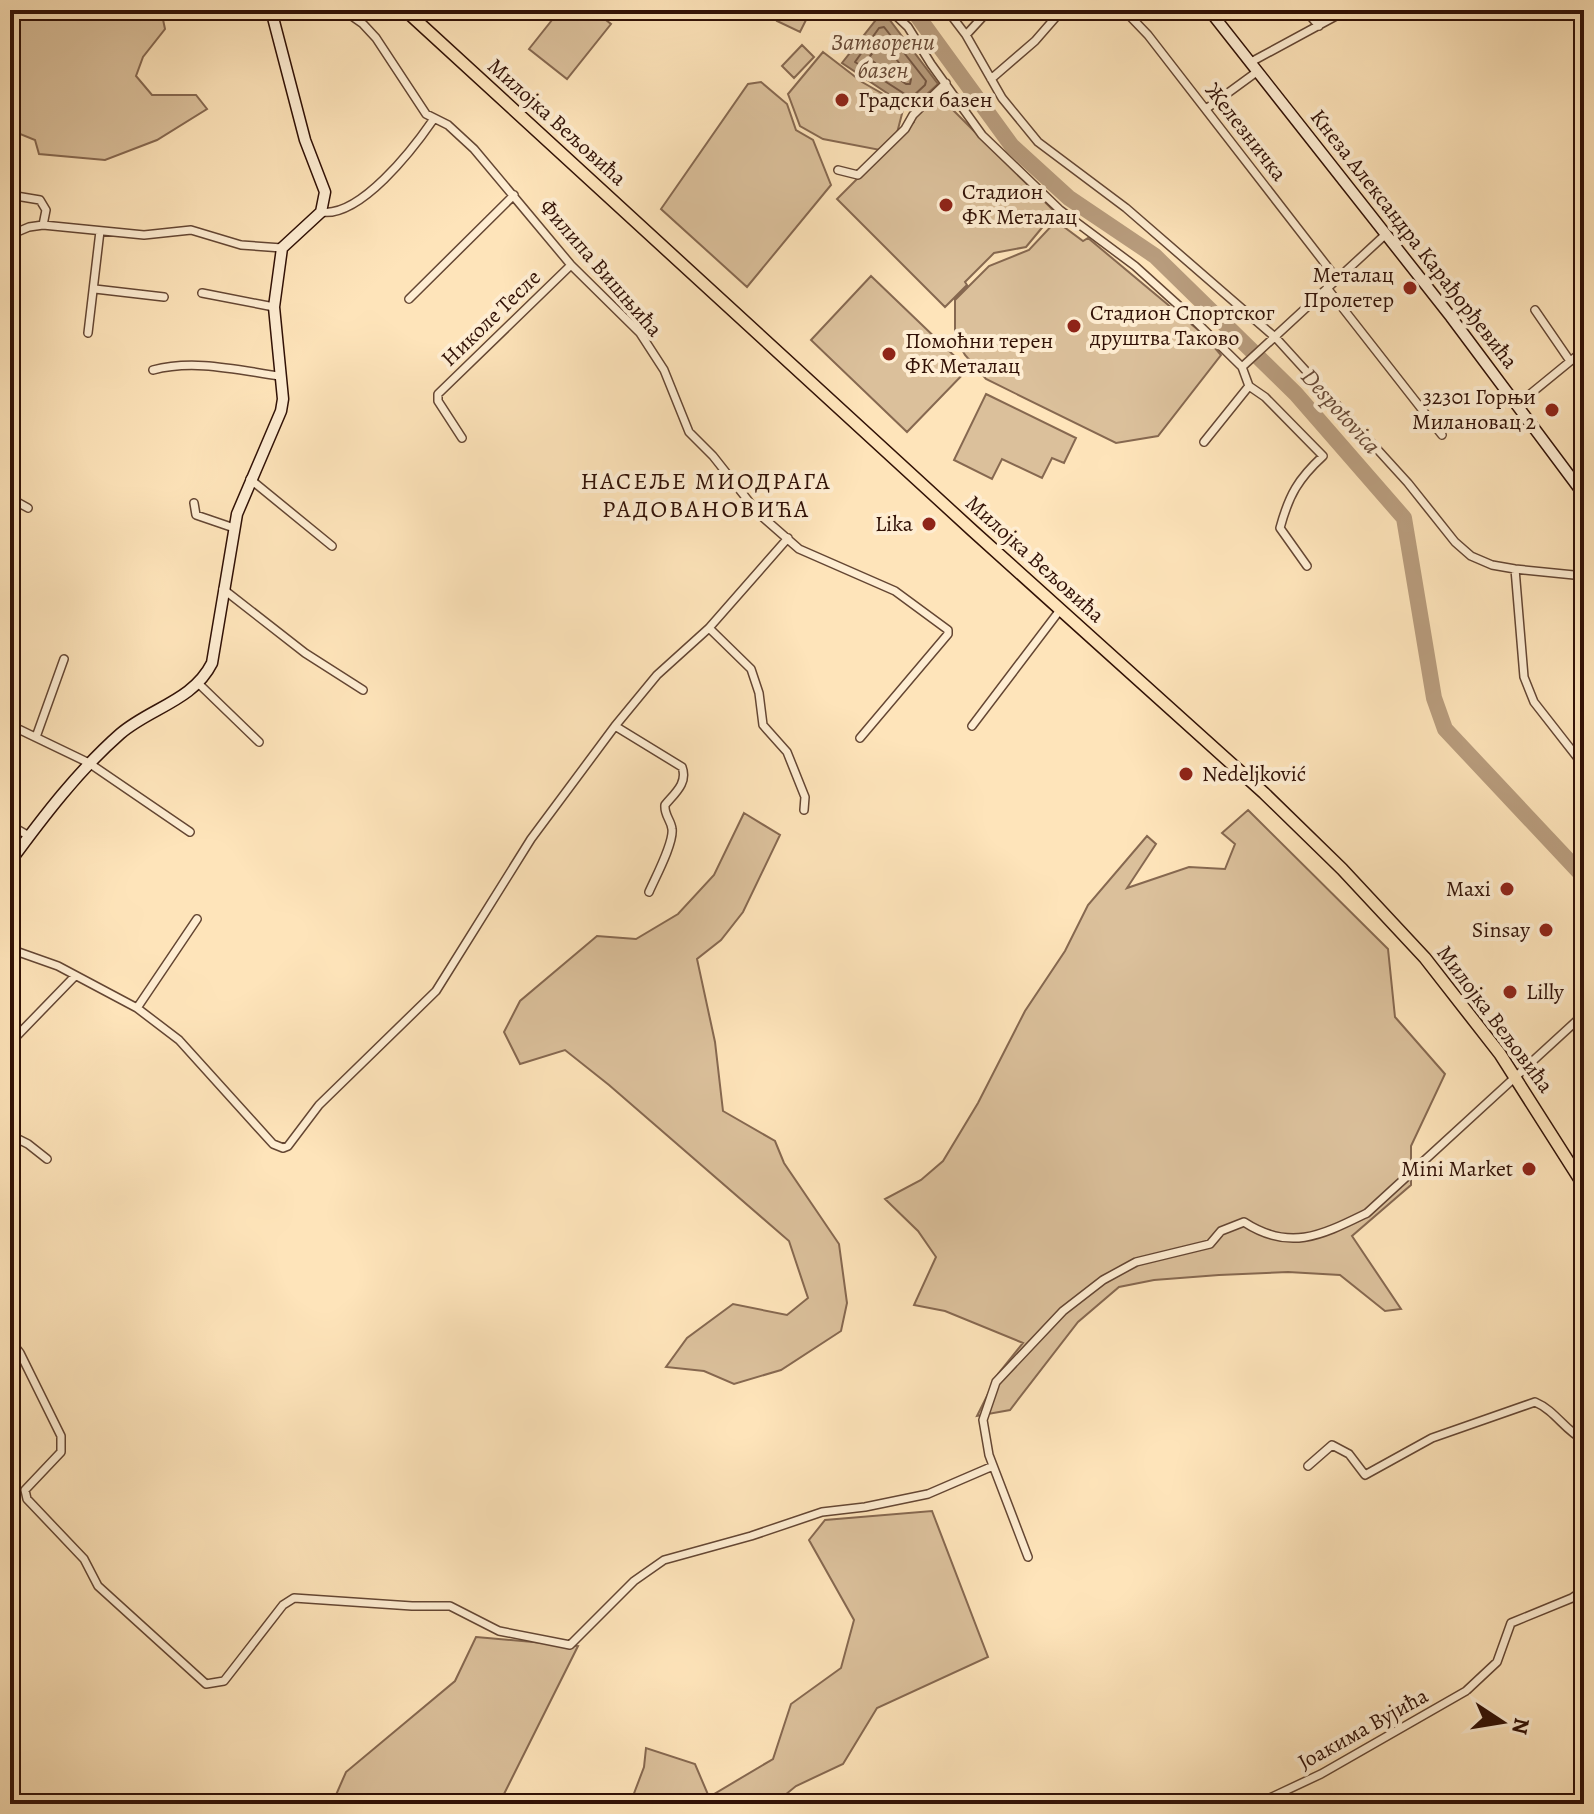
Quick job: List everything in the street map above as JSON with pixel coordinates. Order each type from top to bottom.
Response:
[{"type":"main road","name":"Милојка Вељовића","points":[[405,10],[1264,793],[1342,869],[1425,958],[1516,1076],[1584,1186]]},
{"type":"street","points":[[10,862],[89,763],[140,718],[173,702],[199,684],[212,663],[234,528],[250,479],[281,411],[283,399],[274,307],[282,248],[321,212],[324,186],[305,140],[271,10]]},
{"type":"street","name":"Филипа Вишњића","points":[[343,10],[369,30],[426,114],[459,133],[571,265],[640,333],[664,370],[689,432],[713,456],[758,513],[803,551],[895,591],[948,630],[948,634],[860,738]]},
{"type":"street","points":[[418,22],[425,10]]},
{"type":"street","points":[[890,10],[908,27],[982,135],[1060,210],[1135,266],[1245,365],[1249,386],[1265,397],[1323,456],[1301,476],[1287,504],[1280,528],[1307,566]]},
{"type":"street","points":[[947,10],[966,35],[1002,98],[1038,142],[1126,208],[1276,338],[1408,483],[1455,542],[1471,556],[1492,565],[1584,576]]},
{"type":"street","points":[[966,35],[989,10]]},
{"type":"street","points":[[991,79],[1035,41],[1062,10]]},
{"type":"street","name":"Железничка","points":[[1124,10],[1148,35],[1337,279]]},
{"type":"street","name":"Кнеза Александра Карађорђевића","points":[[1209,10],[1518,404],[1584,495]]},
{"type":"street","points":[[1305,10],[1319,26]]},
{"type":"street","points":[[1206,109],[1254,67],[1347,10]]},
{"type":"street","points":[[838,170],[858,175],[946,83]]},
{"type":"street","points":[[321,212],[332,214],[341,211],[371,190],[418,141],[433,120]]},
{"type":"street","points":[[10,195],[40,200],[46,210],[43,225]]},
{"type":"street","points":[[409,299],[514,195]]},
{"type":"street","points":[[10,235],[43,225],[144,235],[191,230],[241,245],[282,248]]},
{"type":"street","points":[[88,333],[100,231]]},
{"type":"street","points":[[1245,365],[1386,234]]},
{"type":"street","name":"Николе Тесле","points":[[462,438],[438,401],[438,394],[571,265]]},
{"type":"street","points":[[1327,288],[1442,435]]},
{"type":"street","points":[[95,289],[164,297]]},
{"type":"street","points":[[202,293],[274,307]]},
{"type":"street","points":[[1535,310],[1570,361]]},
{"type":"street","points":[[1518,404],[1584,350]]},
{"type":"street","points":[[153,370],[204,365],[279,376]]},
{"type":"street","points":[[1204,442],[1249,386]]},
{"type":"street","points":[[250,479],[332,546]]},
{"type":"street","points":[[10,498],[28,508]]},
{"type":"street","points":[[194,503],[196,515],[234,528]]},
{"type":"street","points":[[10,949],[58,966],[137,1008],[179,1040],[273,1144],[283,1148],[292,1142],[319,1105],[436,991],[531,839],[615,726],[657,675],[709,628],[788,538]]},
{"type":"street","points":[[1515,569],[1524,677],[1534,702],[1584,766]]},
{"type":"street","points":[[223,589],[305,653],[363,690]]},
{"type":"street","points":[[972,726],[1060,610]]},
{"type":"street","points":[[709,628],[751,669],[759,693],[763,725],[787,752],[805,797],[804,810]]},
{"type":"street","points":[[36,737],[64,659]]},
{"type":"street","points":[[199,684],[259,742]]},
{"type":"street","points":[[10,725],[89,763],[190,832]]},
{"type":"street","points":[[615,726],[682,767],[685,774],[683,783],[665,805],[664,815],[672,829],[671,839],[649,892]]},
{"type":"street","points":[[10,825],[29,836]]},
{"type":"street","points":[[137,1008],[197,919]]},
{"type":"street","points":[[10,1043],[75,976]]},
{"type":"street","points":[[1028,1557],[993,1466],[983,1420],[996,1382],[1063,1311],[1103,1280],[1136,1262],[1210,1244],[1221,1231],[1244,1222],[1259,1232],[1291,1240],[1324,1234],[1367,1213],[1584,1014]]},
{"type":"street","points":[[10,1135],[47,1159]]},
{"type":"street","points":[[10,1340],[20,1353],[61,1436],[61,1452],[25,1490],[27,1499],[84,1559],[98,1586],[206,1684],[224,1681],[274,1615],[294,1598],[450,1606],[499,1631],[570,1645],[634,1581],[664,1560],[822,1512],[928,1494],[993,1466]]},
{"type":"street","points":[[1308,1466],[1332,1445],[1349,1454],[1365,1475],[1432,1438],[1535,1402],[1551,1409],[1568,1431],[1584,1440]]},
{"type":"street","name":"Јоакима Вујића","points":[[1257,1804],[1321,1774],[1466,1691],[1497,1662],[1511,1623],[1584,1590]]},
{"type":"shaded area","points":[[10,10],[161,10],[165,29],[143,57],[136,76],[152,95],[196,95],[207,109],[157,140],[105,160],[39,154],[35,140],[10,132]]},
{"type":"shaded area","points":[[560,10],[593,10],[611,24],[567,79],[529,49]]},
{"type":"shaded area","points":[[782,10],[811,10],[800,32],[777,21]]},
{"type":"shaded area","points":[[802,45],[814,57],[794,78],[782,66]]},
{"type":"shaded area","name":"Градски базен","points":[[823,52],[862,82],[904,106],[897,133],[880,150],[823,139],[800,126],[788,94]]},
{"type":"shaded area","points":[[761,82],[787,104],[796,130],[813,140],[831,185],[747,287],[661,209],[748,84]]},
{"type":"shaded area","name":"Стадион ФК Металац","points":[[937,94],[1055,212],[1026,247],[994,253],[945,307],[837,199],[914,122],[913,116]]},
{"type":"shaded area","name":"Стадион Спортског друштва Таково","points":[[1056,221],[1083,241],[1088,238],[1203,334],[1221,355],[1158,436],[1116,443],[986,379],[965,355],[955,337],[955,300],[989,266],[1029,250]]},
{"type":"shaded area","name":"Помоћни терен ФК Металац","points":[[871,276],[968,369],[907,432],[811,340]]},
{"type":"shaded area","points":[[986,394],[1076,438],[1064,463],[1052,458],[1042,478],[1002,459],[992,479],[954,460]]},
{"type":"shaded area","points":[[1248,810],[1388,949],[1395,1017],[1445,1074],[1411,1146],[1411,1185],[1352,1236],[1401,1309],[1385,1311],[1340,1275],[1288,1272],[1219,1275],[1154,1280],[1119,1287],[1078,1322],[1010,1410],[977,1416],[998,1374],[1023,1343],[945,1311],[914,1305],[936,1257],[918,1231],[885,1199],[921,1180],[943,1161],[978,1103],[1025,1011],[1065,951],[1088,905],[1147,836],[1156,844],[1127,888],[1189,867],[1225,869],[1235,844],[1222,833]]},
{"type":"shaded area","points":[[744,813],[780,835],[743,912],[721,940],[697,959],[715,1042],[723,1111],[775,1141],[784,1163],[839,1244],[847,1303],[841,1331],[781,1370],[734,1384],[704,1371],[666,1367],[687,1338],[733,1304],[787,1315],[808,1298],[789,1241],[565,1050],[520,1064],[504,1032],[520,1001],[597,936],[636,939],[678,914],[714,875]]},
{"type":"shaded area","points":[[932,1511],[988,1657],[877,1708],[843,1764],[796,1786],[774,1804],[630,1804],[644,1767],[646,1748],[695,1764],[709,1797],[773,1759],[791,1704],[841,1668],[854,1620],[809,1540],[825,1520]]},
{"type":"shaded area","points":[[476,1637],[578,1646],[499,1804],[332,1804],[346,1772],[455,1681]]},
{"type":"water","name":"Затворени базен","points":[[883,11],[938,84],[911,109],[842,63]]},
{"type":"waterway","name":"Despotovica","points":[[913,10],[1012,146],[1069,198],[1155,256],[1296,394],[1404,518],[1434,698],[1445,729],[1584,877]]},
{"type":"waterway","points":[[1565,857],[1584,862]]},
{"type":"place","name":"Градски базен","points":[[842,100]]},
{"type":"place","name":"Стадион ФК Металац","points":[[946,205]]},
{"type":"place","name":"Металац Пролетер","points":[[1410,288]]},
{"type":"place","name":"Стадион Спортског друштва Таково","points":[[1074,326]]},
{"type":"place","name":"Помоћни терен ФК Металац","points":[[889,354]]},
{"type":"place","name":"32301 Горњи Милановац 2","points":[[1552,410]]},
{"type":"place","name":"Lika","points":[[929,524]]},
{"type":"place","name":"Nedeljković","points":[[1186,774]]},
{"type":"place","name":"Maxi","points":[[1507,889]]},
{"type":"place","name":"Sinsay","points":[[1546,930]]},
{"type":"place","name":"Lilly","points":[[1510,992]]},
{"type":"place","name":"Mini Market","points":[[1529,1169]]},
{"type":"district","name":"НАСЕЉЕ МИОДРАГА РАДОВАНОВИЋА","points":[[706,495]]}]
